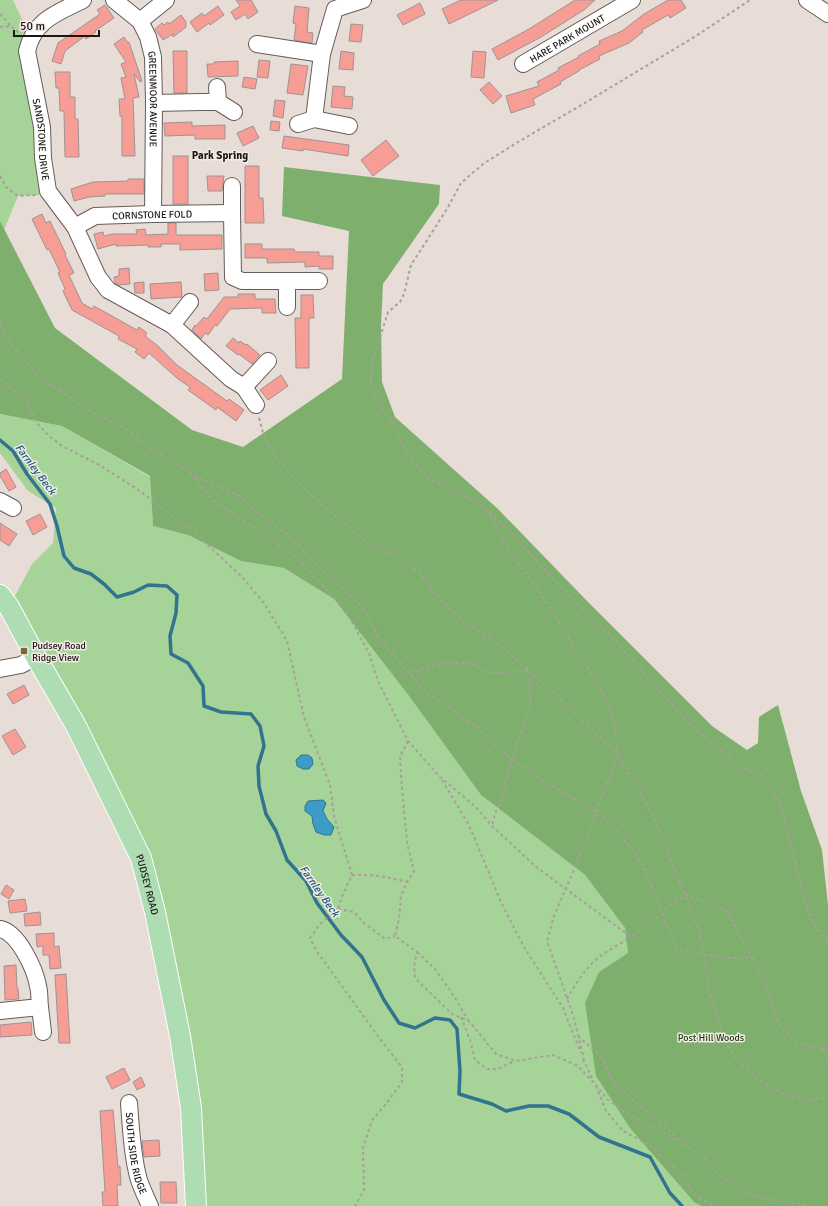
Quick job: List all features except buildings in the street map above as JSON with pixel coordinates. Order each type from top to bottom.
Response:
[{"type":"main road","name":"PUDSEY ROAD","points":[[0,595],[9,607],[76,726],[141,858],[155,912],[180,1036],[191,1108],[196,1206]]},
{"type":"street","name":"SANDSTONE DRIVE","points":[[83,0],[54,14],[39,26],[30,41],[27,51],[42,127],[43,158],[48,191],[75,227],[98,277],[108,290],[172,325],[244,387],[256,405]]},
{"type":"street","name":"GREENMOOR AVENUE","points":[[114,0],[140,21],[148,37],[153,57],[153,214]]},
{"type":"street","points":[[140,21],[166,0]]},
{"type":"street","points":[[314,119],[330,5],[362,0]]},
{"type":"street","name":"HARE PARK MOUNT","points":[[522,64],[632,0]]},
{"type":"street","points":[[808,0],[828,14]]},
{"type":"street","points":[[257,44],[322,54]]},
{"type":"street","points":[[154,103],[200,102],[218,95],[234,112]]},
{"type":"street","points":[[298,124],[314,119],[349,126]]},
{"type":"street","points":[[232,186],[233,277],[242,281],[320,281]]},
{"type":"street","name":"CORNSTONE FOLD","points":[[75,227],[96,216],[232,213]]},
{"type":"street","points":[[287,282],[287,308]]},
{"type":"street","points":[[172,325],[190,302]]},
{"type":"street","points":[[244,387],[268,361]]},
{"type":"street","points":[[0,669],[21,664],[36,657]]},
{"type":"street","points":[[0,929],[5,930],[21,944],[32,966],[38,985],[43,1032]]},
{"type":"street","points":[[0,1011],[40,1007]]},
{"type":"street","name":"SOUTH SIDE RIDGE","points":[[130,1103],[130,1121],[136,1168],[145,1204]]},
{"type":"path","points":[[750,0],[683,44],[483,164],[461,182],[447,209],[411,265],[404,294],[400,302],[388,312],[372,364],[370,387],[380,407],[391,419],[413,462],[429,480],[449,488],[477,503],[487,511],[512,534],[557,583],[614,639],[687,722],[740,767],[763,776],[780,803],[808,912],[820,935],[828,939]]},
{"type":"path","points":[[0,14],[22,36]]},
{"type":"path","points":[[0,27],[11,26]]},
{"type":"path","points":[[0,176],[6,187],[18,196],[39,195],[48,191]]},
{"type":"path","points":[[0,324],[6,338],[40,378],[85,408],[127,429],[152,450],[189,471],[216,503],[265,535],[298,559],[345,609],[369,653],[378,681],[408,741],[440,777],[476,807],[492,826],[535,866],[631,938]]},
{"type":"path","points":[[0,379],[27,401],[36,422],[49,436],[62,446],[100,466],[137,489],[196,534],[242,577],[264,603],[287,641],[304,717],[330,785],[334,816],[352,875],[338,909],[320,924],[310,938],[316,950],[402,1067],[402,1082],[372,1120],[362,1148],[364,1190],[354,1206]]},
{"type":"path","points":[[256,405],[263,432],[272,453],[312,496],[370,546],[396,555],[420,573],[434,594],[461,620],[498,644],[530,671],[618,754],[653,816],[686,895],[698,928],[704,955],[708,987],[725,1043],[739,1062],[759,1080],[785,1095],[809,1100],[828,1097]]},
{"type":"path","points":[[193,476],[238,495],[259,514],[290,537],[363,608],[379,638],[425,691],[479,728],[496,746],[512,759],[540,779],[575,798],[596,812],[619,833],[644,866],[677,949],[725,958],[752,958]]},
{"type":"path","points":[[487,511],[508,549],[539,591],[603,693],[613,719],[618,754],[566,889],[554,916],[547,941],[573,1015],[584,1059]]},
{"type":"path","points":[[408,673],[446,663],[472,663],[488,673],[530,671]]},
{"type":"path","points":[[492,826],[495,813],[501,802],[512,759],[531,703],[529,690],[530,671]]},
{"type":"path","points":[[395,936],[399,919],[401,896],[414,871],[407,843],[400,756],[408,741]]},
{"type":"path","points":[[440,777],[469,825],[500,900],[524,947],[563,1008],[606,1111],[623,1131],[650,1145],[684,1177],[695,1196],[714,1206]]},
{"type":"path","points":[[352,875],[366,874],[407,882]]},
{"type":"path","points":[[567,999],[588,966],[608,951],[631,938],[686,895]]},
{"type":"path","points":[[686,895],[727,911],[764,982],[777,1021],[796,1042],[822,1049],[828,1049]]},
{"type":"path","points":[[338,909],[354,912],[364,923],[385,939],[395,936]]},
{"type":"path","points":[[395,936],[434,968],[452,993],[469,1021],[496,1054],[516,1061]]},
{"type":"path","points":[[416,952],[414,966],[415,978],[452,1014],[469,1021]]},
{"type":"path","points":[[461,1018],[470,1040],[475,1060],[487,1069],[497,1069],[516,1061],[553,1055],[578,1066],[607,1099],[634,1118],[680,1141],[707,1159],[718,1175],[742,1191],[766,1199],[811,1206]]},
{"type":"path","points":[[578,1035],[603,1058],[610,1077],[641,1107],[666,1126],[680,1141]]},
{"type":"path","points":[[822,1049],[828,1058]]},
{"type":"green space","points":[[0,0],[13,0],[26,28],[22,36],[21,44],[48,191],[39,195],[18,196],[4,230],[0,221]]},
{"type":"green space","name":"Post Hill Woods","points":[[284,167],[440,185],[439,204],[383,284],[381,326],[382,382],[395,417],[498,509],[588,602],[712,726],[747,750],[758,743],[759,717],[778,705],[801,791],[822,850],[828,905],[828,1206],[702,1206],[695,1203],[630,1128],[596,1076],[585,1003],[599,972],[628,953],[625,928],[585,875],[481,795],[409,696],[334,599],[284,568],[241,561],[188,535],[153,526],[150,476],[62,426],[0,414],[0,221],[55,328],[192,430],[243,447],[342,379],[349,231],[282,216]]},
{"type":"green space","points":[[0,414],[62,426],[150,477],[153,526],[188,535],[241,561],[284,568],[334,599],[409,696],[481,795],[585,875],[625,928],[628,953],[599,972],[695,1203],[702,1206],[196,1206],[191,1108],[141,858],[9,607],[32,564],[53,543],[56,508],[28,491],[0,453]]},
{"type":"water","points":[[301,755],[308,755],[312,758],[313,764],[309,769],[303,769],[297,766],[296,760]]},
{"type":"water","points":[[323,800],[326,803],[323,811],[327,819],[334,827],[331,835],[324,835],[316,832],[312,816],[305,811],[305,806],[308,801]]},
{"type":"waterway","name":"Farnley Beck","points":[[0,440],[13,451],[27,474],[50,504],[64,556],[74,568],[91,574],[117,597],[134,592],[148,585],[167,586],[177,595],[176,613],[170,636],[171,654],[188,663],[203,686],[204,706],[221,712],[251,714],[260,726],[264,746],[258,766],[259,786],[266,814],[276,831],[287,860],[306,881],[317,903],[341,935],[362,957],[384,1000],[399,1023],[415,1028],[435,1018],[450,1020],[457,1029],[460,1071],[459,1094],[492,1104],[506,1111],[529,1106],[548,1106],[569,1114],[599,1137],[650,1157],[670,1193],[682,1206]]},
{"type":"place","name":"Pudsey Road Ridge View","points":[[24,651]]},
{"type":"district","name":"Park Spring","points":[[220,155]]}]
